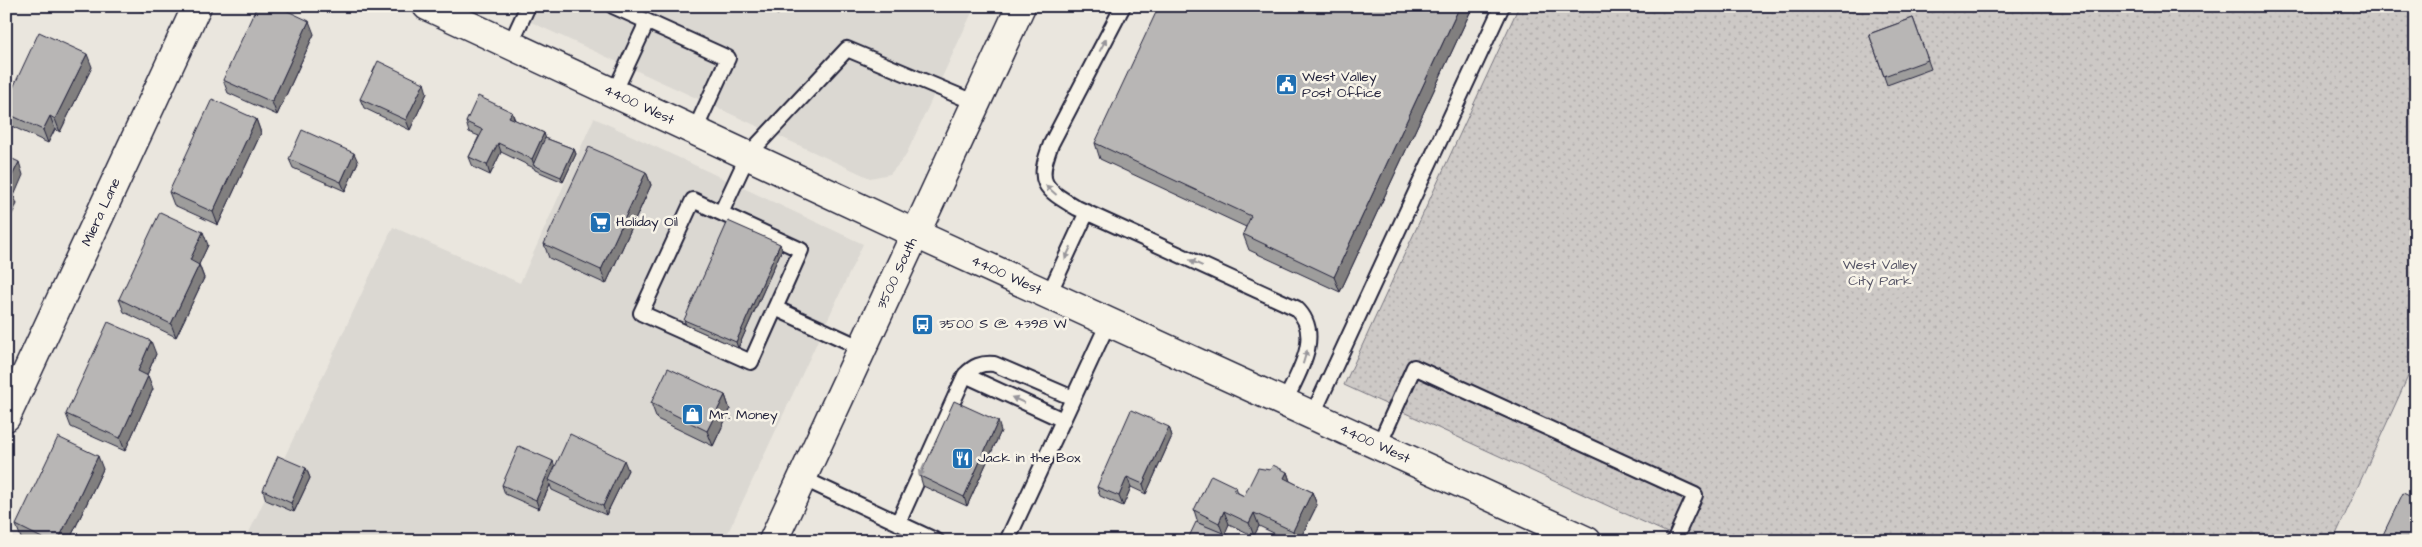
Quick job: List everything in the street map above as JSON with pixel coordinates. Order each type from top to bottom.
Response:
[{"type":"street","name":"Miera Lane","points":[[6,417],[197,6]]},
{"type":"street","name":"4400 West","points":[[428,6],[916,234],[1285,401],[1587,541]]},
{"type":"street","name":"3500 South","points":[[773,541],[1021,6]]},
{"type":"lane","points":[[510,45],[528,6]]},
{"type":"lane","points":[[613,6],[728,58],[695,130]]},
{"type":"lane","points":[[1123,6],[1051,144],[1045,160],[1045,185],[1050,191],[1087,212],[1296,308],[1302,314],[1308,332],[1308,350],[1285,401]]},
{"type":"lane","points":[[1313,414],[1502,6]]},
{"type":"lane","points":[[614,93],[647,22]]},
{"type":"lane","points":[[721,213],[748,155],[848,49],[976,103]]},
{"type":"lane","points":[[693,200],[721,213],[800,250],[751,362],[642,313],[693,200]]},
{"type":"lane","points":[[1049,294],[1087,212]]},
{"type":"lane","points":[[775,308],[862,348]]},
{"type":"lane","points":[[1007,541],[1109,321]]},
{"type":"lane","points":[[898,523],[965,375],[973,368],[984,363],[994,364],[1073,398]]},
{"type":"lane","points":[[1379,445],[1414,367],[1695,495],[1674,541]]},
{"type":"lane","points":[[965,375],[1063,420]]},
{"type":"lane","points":[[802,478],[937,541]]},
{"type":"shaded area","points":[[496,6],[975,6],[905,157],[890,174],[870,178]]},
{"type":"shaded area","points":[[594,118],[863,244],[724,541],[245,541],[393,227],[520,283]]},
{"type":"green space","name":"West Valley City Park","points":[[1519,6],[2416,6],[2416,359],[2333,541],[1685,541],[1344,385]]},
{"type":"building","points":[[257,6],[277,6],[309,21],[272,102],[223,80]]},
{"type":"building","name":"West Valley Post Office","points":[[1159,6],[1460,6],[1334,277],[1243,234],[1251,216],[1095,143]]},
{"type":"building","points":[[1913,18],[1928,60],[1884,76],[1869,34]]},
{"type":"building","points":[[39,32],[87,54],[55,119],[50,116],[43,130],[6,113],[6,103]]},
{"type":"building","points":[[378,61],[424,83],[406,120],[360,99]]},
{"type":"building","points":[[478,96],[512,112],[509,117],[544,133],[532,159],[498,143],[487,165],[469,157],[483,130],[466,122]]},
{"type":"building","points":[[212,99],[256,119],[213,212],[169,192]]},
{"type":"building","points":[[302,130],[354,153],[341,182],[289,159]]},
{"type":"building","points":[[545,138],[574,149],[561,177],[533,165]]},
{"type":"building","name":"Holiday Oil","points":[[589,147],[646,172],[601,270],[544,244]]},
{"type":"building","points":[[6,156],[19,162],[6,188]]},
{"type":"building","points":[[6,188],[12,191],[6,204]]},
{"type":"building","points":[[160,212],[203,232],[190,260],[199,265],[171,324],[119,299]]},
{"type":"building","points":[[728,221],[780,244],[736,342],[684,320]]},
{"type":"building","points":[[108,322],[151,341],[138,371],[148,376],[120,438],[66,414]]},
{"type":"building","points":[[668,368],[725,395],[707,431],[651,403]]},
{"type":"building","name":"Jack in the Box","points":[[954,401],[998,421],[964,497],[920,476]]},
{"type":"building","points":[[1131,410],[1169,427],[1143,484],[1127,477],[1119,496],[1097,487]]},
{"type":"building","points":[[570,434],[624,460],[603,506],[549,480]]},
{"type":"building","points":[[58,437],[98,456],[58,541],[48,541],[16,525]]},
{"type":"building","points":[[519,446],[553,461],[536,500],[502,485]]},
{"type":"building","points":[[278,456],[306,468],[291,503],[263,490]]},
{"type":"building","points":[[1273,465],[1287,472],[1284,478],[1312,492],[1293,531],[1254,513],[1249,523],[1224,511],[1219,523],[1194,510],[1211,475],[1236,487],[1234,491],[1244,496],[1258,468],[1270,470]]},
{"type":"building","points":[[2403,493],[2416,499],[2416,541],[2380,541]]},
{"type":"building","points":[[1196,522],[1230,536],[1228,541],[1187,541]]},
{"type":"building","points":[[545,537],[552,541],[543,541]]},
{"type":"place","name":"West Valley Post Office","points":[[1286,85]]},
{"type":"place","name":"Holiday Oil","points":[[600,222]]},
{"type":"place","name":"3500 S @ 4398 W","points":[[923,324]]},
{"type":"place","name":"Mr. Money","points":[[693,415]]},
{"type":"place","name":"Jack in the Box","points":[[962,458]]}]
